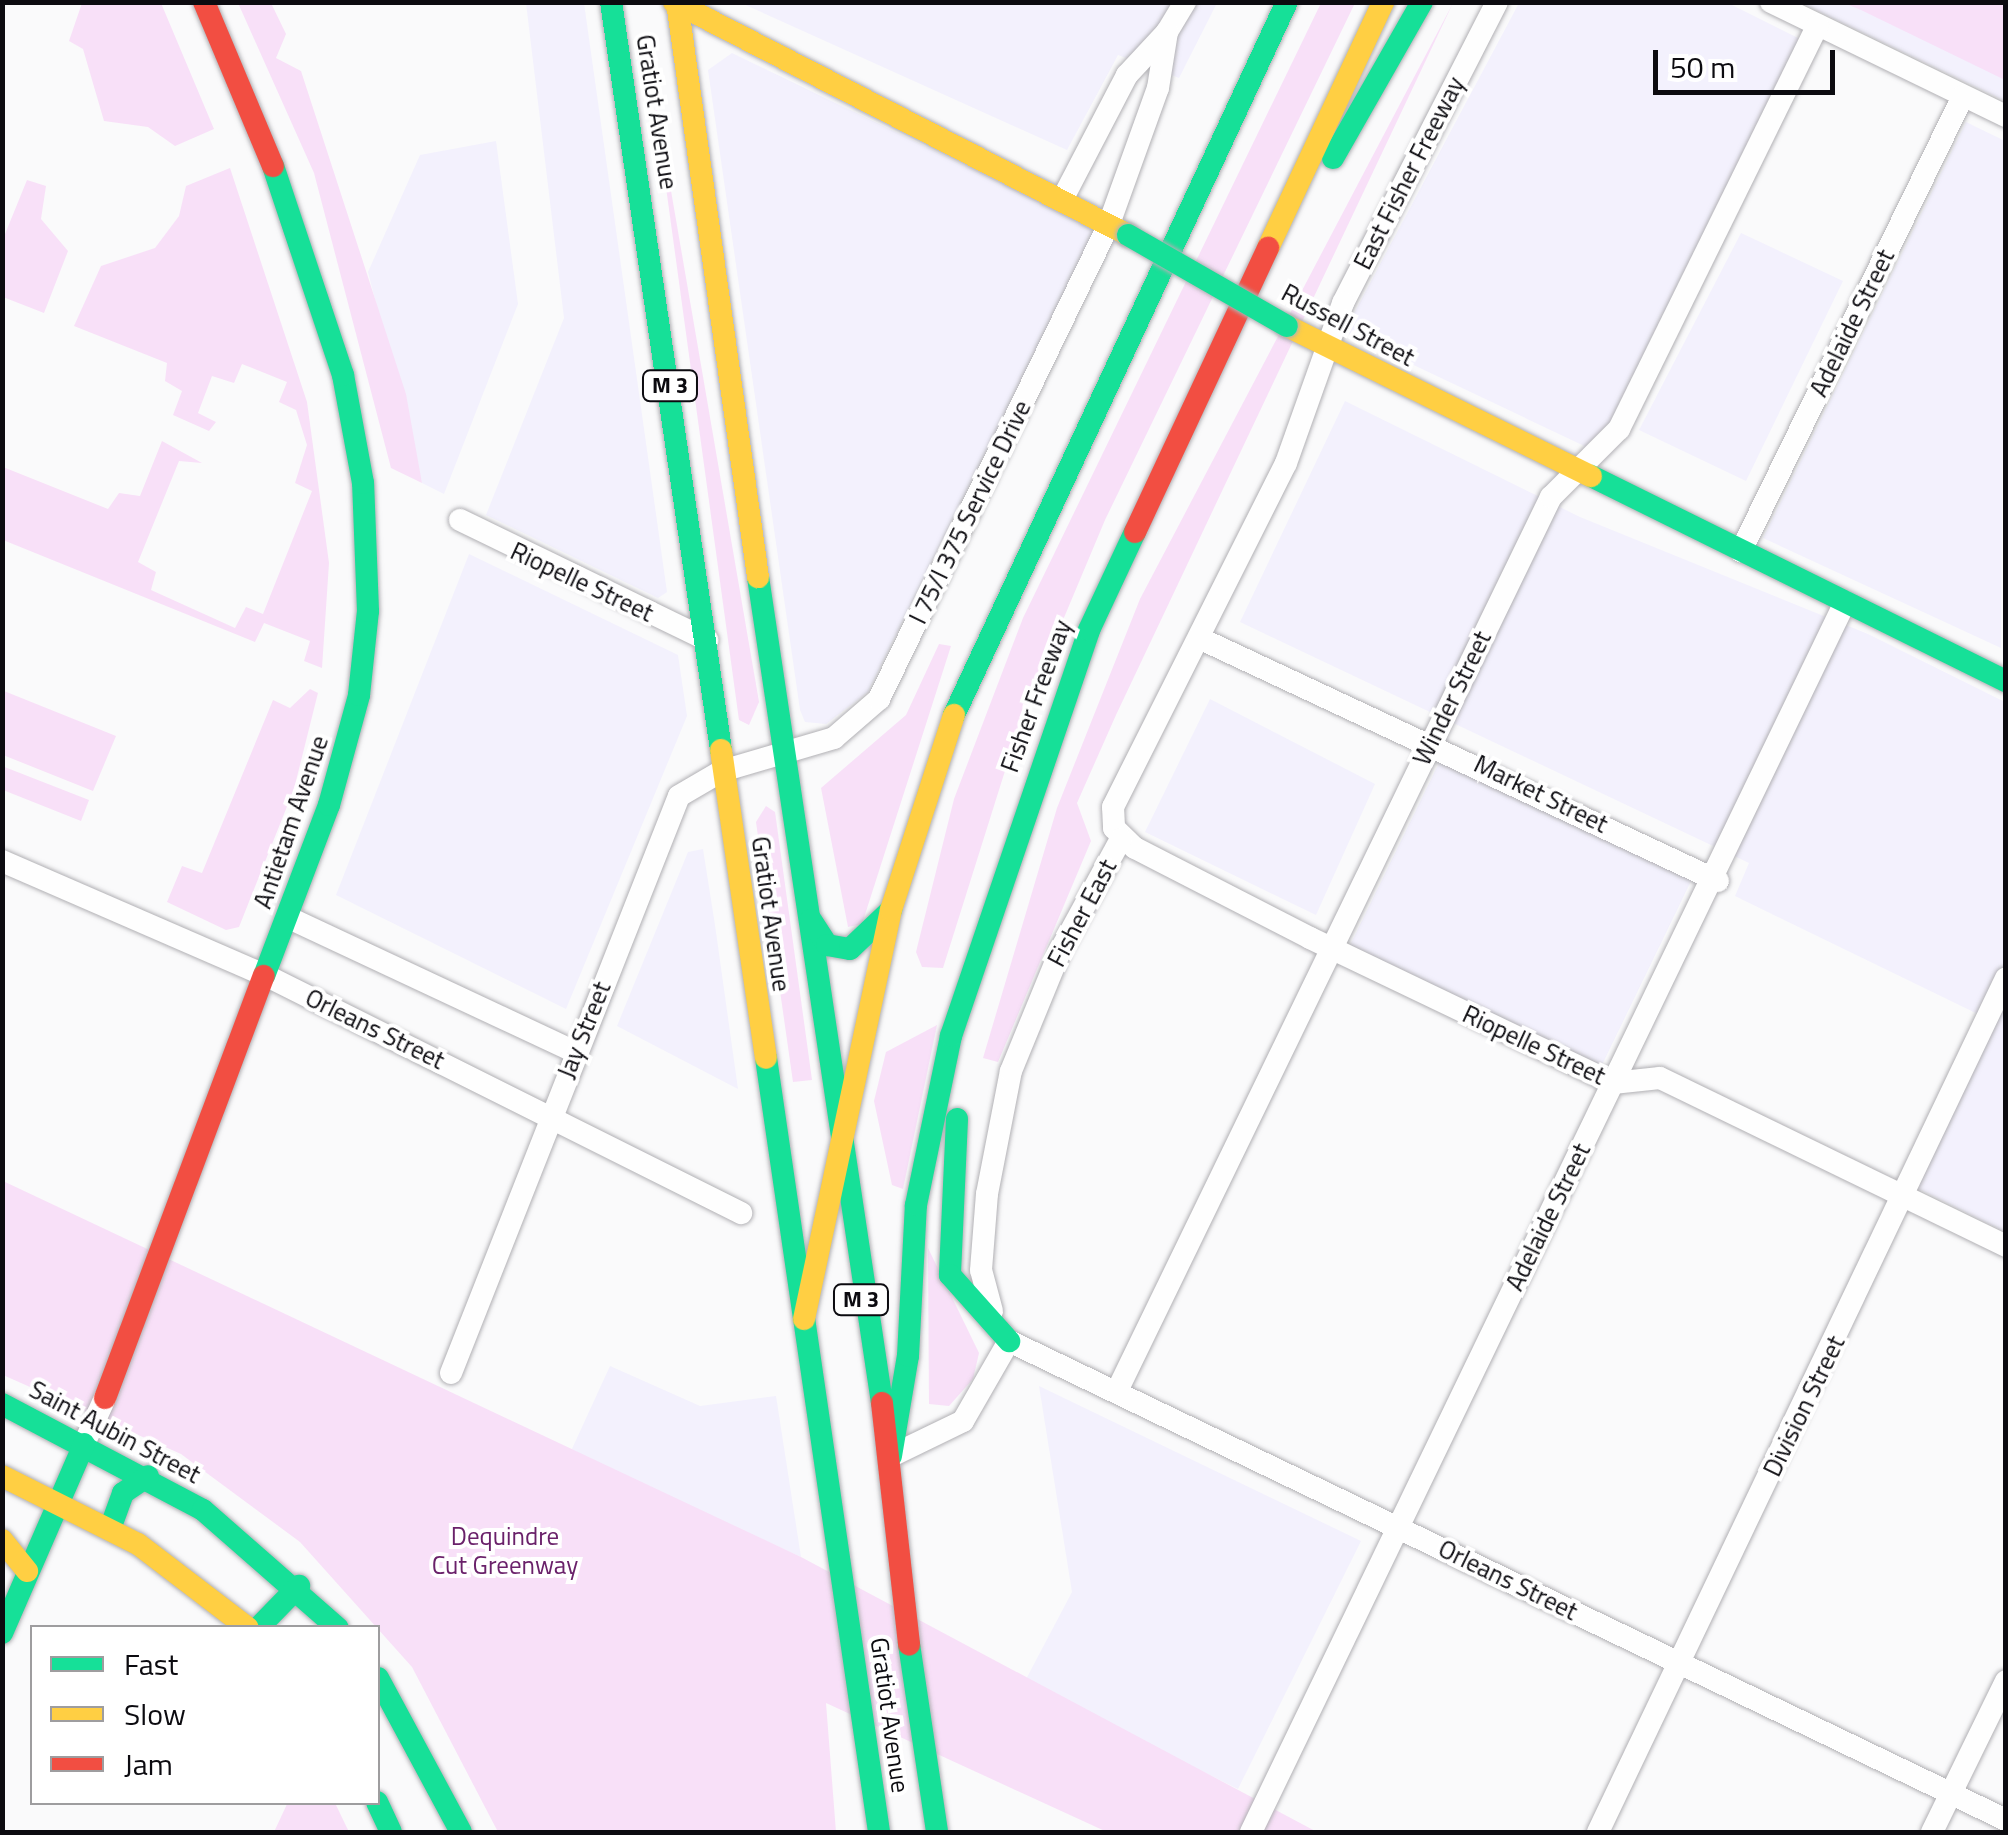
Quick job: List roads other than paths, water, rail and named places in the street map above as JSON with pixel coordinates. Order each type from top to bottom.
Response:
[{"type":"main road","name":"Antietam Avenue","points":[[106,1398],[268,977],[356,709],[367,525],[319,290],[204,2]]},
{"type":"main road","name":"Gratiot Avenue","points":[[611,2],[879,1832]]},
{"type":"main road","points":[[1236,107],[1263,2]]},
{"type":"main road","points":[[804,1319],[837,1142],[891,910],[1002,588],[1287,2]]},
{"type":"main road","name":"Fisher Freeway","points":[[891,1456],[908,1356],[916,1205],[950,1036],[1011,844],[1089,630],[1282,230],[1383,2]]},
{"type":"main road","points":[[1282,230],[1422,2]]},
{"type":"main road","name":"Gratiot Avenue","points":[[676,3],[811,920],[837,1142],[891,1456],[910,1654],[937,1832]]},
{"type":"main road","name":"Russell Street","points":[[676,3],[1064,196],[1327,347],[2005,679]]},
{"type":"main road","points":[[1009,1341],[960,1292],[946,1245],[959,1104],[1012,891],[1011,844]]},
{"type":"main road","points":[[811,920],[827,945],[850,949],[891,910]]},
{"type":"main road","name":"Saint Aubin Street","points":[[2,1404],[148,1476],[298,1586],[335,1625]]},
{"type":"main road","name":"Antietam Avenue","points":[[2,1633],[84,1444]]},
{"type":"main road","points":[[110,1529],[123,1493],[148,1476]]},
{"type":"main road","points":[[3,1477],[110,1529],[244,1625]]},
{"type":"main road","points":[[2,1540],[27,1571]]},
{"type":"main road","points":[[261,1625],[298,1586]]},
{"type":"main road","points":[[380,1682],[460,1832]]},
{"type":"main road","points":[[379,1805],[391,1832]]},
{"type":"street","points":[[1064,196],[1127,75],[1167,32],[1185,2]]},
{"type":"street","name":"East Fisher Freeway","points":[[1327,347],[1497,2]]},
{"type":"street","points":[[1771,2],[2006,116]]},
{"type":"street","name":"Winder Street","points":[[1117,1391],[1335,950],[1551,497],[1619,430],[1818,25]]},
{"type":"street","name":"I 75/I 375 Service Drive","points":[[786,752],[852,728],[879,699],[1118,230],[1158,88],[1167,32]]},
{"type":"street","name":"Adelaide Street","points":[[1741,551],[1964,96]]},
{"type":"street","name":"Fisher East","points":[[1009,1341],[982,1270],[997,1126],[1030,1017],[1121,839],[1113,807],[1286,463],[1327,347]]},
{"type":"street","name":"Riopelle Street","points":[[460,520],[707,640]]},
{"type":"street","name":"Adelaide Street","points":[[1251,1832],[1613,1082],[1718,881],[1845,602]]},
{"type":"street","name":"Market Street","points":[[1199,638],[1718,881]]},
{"type":"street","name":"Jay Street","points":[[451,1372],[679,796],[722,772],[786,752]]},
{"type":"street","name":"Riopelle Street","points":[[1121,839],[1335,950],[1613,1082],[1660,1078],[2006,1246]]},
{"type":"street","name":"Orleans Street","points":[[2,862],[268,977],[741,1213]]},
{"type":"street","points":[[287,916],[575,1052]]},
{"type":"street","name":"Division Street","points":[[1598,1832],[2006,978]]},
{"type":"street","points":[[891,1456],[964,1420],[1009,1341]]},
{"type":"street","name":"Orleans Street","points":[[1009,1341],[2006,1820]]},
{"type":"street","name":"Antietam Avenue","points":[[84,1444],[106,1398]]},
{"type":"street","points":[[1932,1832],[2006,1682]]},
{"type":"park label","name":"Dequindre Cut Greenway","points":[[505,1552]]}]
